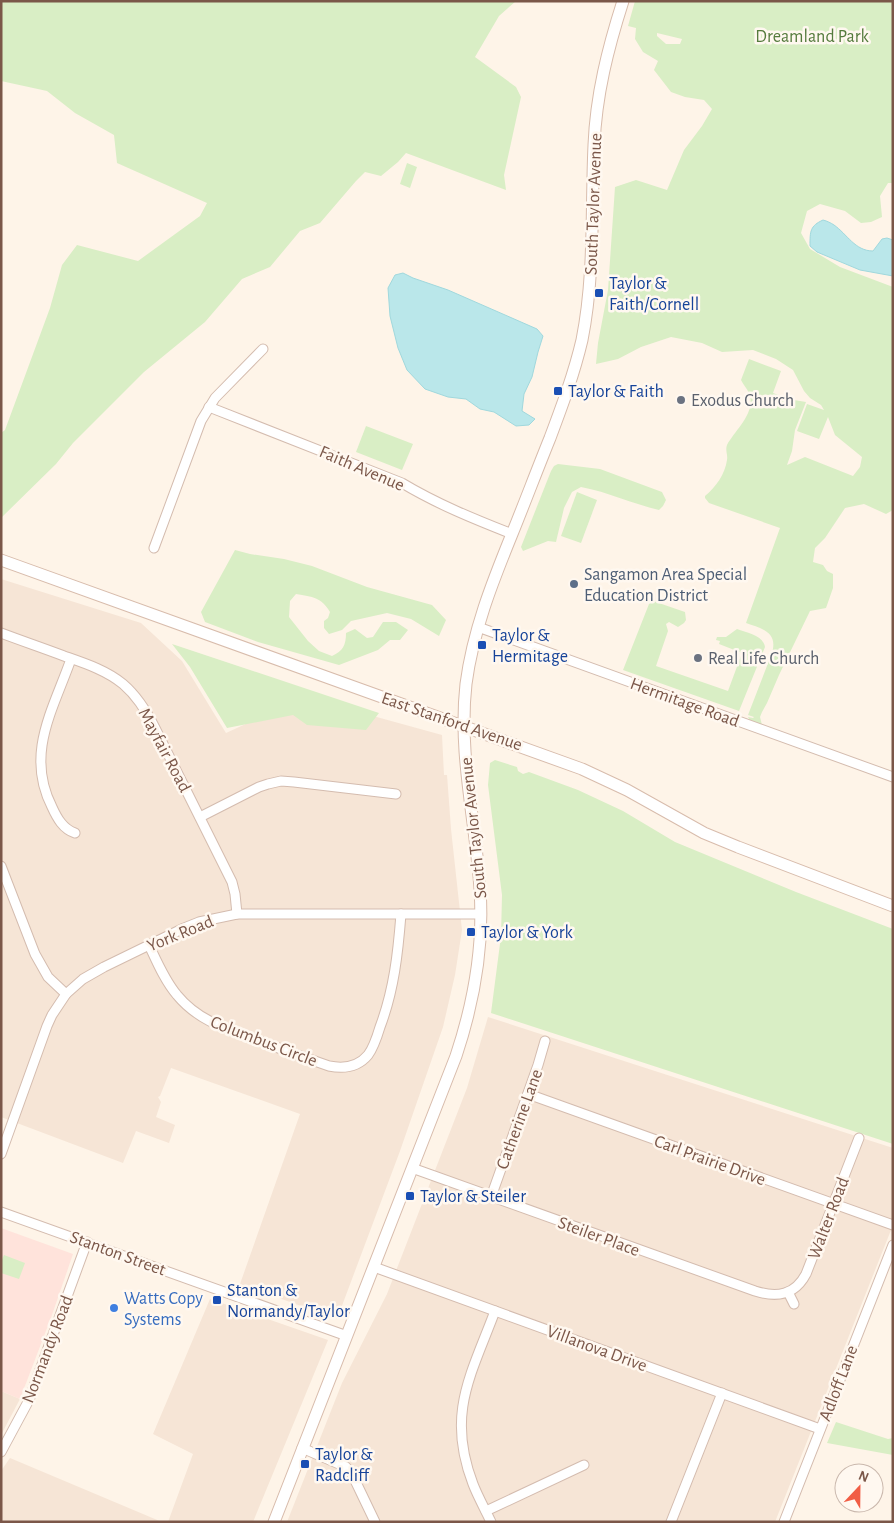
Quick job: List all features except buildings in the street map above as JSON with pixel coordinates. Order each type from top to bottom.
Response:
[{"type":"street","name":"South Taylor Avenue","points":[[274,1522],[456,1056],[474,992],[481,914],[479,874],[466,774],[464,726],[466,686],[478,627],[492,584],[565,398],[581,341],[590,289],[597,104],[607,57],[623,1]]},
{"type":"street","points":[[154,548],[198,427],[209,407],[222,390],[263,349]]},
{"type":"street","name":"Faith Avenue","points":[[209,407],[402,483],[452,510],[512,534]]},
{"type":"street","name":"East Stanford Avenue","points":[[1,560],[582,769],[627,790],[704,833],[893,906]]},
{"type":"street","name":"Hermitage Road","points":[[478,627],[893,778]]},
{"type":"street","name":"Mayfair Road","points":[[1,633],[71,658],[108,674],[123,684],[136,698],[156,728],[232,882],[236,894],[237,914]]},
{"type":"street","points":[[71,658],[44,734],[40,762],[43,786],[48,800],[60,821],[70,831],[75,833]]},
{"type":"street","points":[[200,817],[259,787],[281,781],[313,783],[396,794]]},
{"type":"street","points":[[1,866],[35,954],[48,977],[66,994]]},
{"type":"street","name":"York Road","points":[[1,1154],[52,1015],[66,994],[104,966],[199,922],[237,914],[481,914]]},
{"type":"street","name":"Columbus Circle","points":[[149,945],[166,979],[177,995],[193,1011],[220,1027],[336,1068],[347,1067],[367,1056],[375,1042],[386,1012],[398,961],[401,914]]},
{"type":"street","name":"Catherine Lane","points":[[491,1197],[545,1041]]},
{"type":"street","name":"Carl Prairie Drive","points":[[528,1094],[893,1226]]},
{"type":"street","name":"Walter Road","points":[[788,1292],[800,1284],[806,1274],[859,1138]]},
{"type":"street","name":"Steiler Place","points":[[412,1168],[764,1294],[777,1296],[788,1292]]},
{"type":"street","name":"Stanton Street","points":[[1,1212],[347,1336]]},
{"type":"street","name":"Normandy Road","points":[[1,1452],[28,1400],[88,1242]]},
{"type":"street","name":"Adloff Lane","points":[[784,1522],[893,1245]]},
{"type":"street","name":"Villanova Drive","points":[[374,1267],[820,1429]]},
{"type":"street","points":[[788,1292],[794,1304]]},
{"type":"street","points":[[491,1522],[473,1485],[462,1445],[460,1425],[465,1391],[495,1311]]},
{"type":"street","points":[[671,1522],[722,1393]]},
{"type":"street","points":[[302,1448],[346,1467],[352,1474],[375,1522]]},
{"type":"street","points":[[486,1512],[584,1465]]},
{"type":"shaded area","points":[[1,579],[141,623],[182,661],[226,733],[261,717],[326,703],[442,735],[444,775],[447,775],[462,930],[455,975],[443,1027],[400,1151],[337,1319],[240,1284],[300,1114],[171,1068],[158,1097],[161,1102],[156,1117],[175,1125],[169,1143],[136,1131],[123,1163],[1,1117]]},
{"type":"shaded area","points":[[488,1017],[893,1148],[893,1225],[775,1522],[287,1522],[342,1383],[387,1294],[467,1088]]},
{"type":"shaded area","points":[[1,1228],[73,1254],[20,1399],[1,1391]]},
{"type":"shaded area","points":[[210,1299],[328,1340],[253,1522],[168,1522],[193,1454],[153,1434]]},
{"type":"shaded area","points":[[1,1391],[20,1399],[1,1435]]},
{"type":"shaded area","points":[[10,1458],[162,1522],[1,1522],[1,1471]]},
{"type":"green space","points":[[1,1],[516,1],[499,16],[475,57],[516,87],[521,97],[504,175],[506,190],[406,153],[381,176],[365,172],[320,223],[300,231],[270,267],[242,279],[205,322],[144,372],[73,443],[56,464],[1,518],[1,433],[5,430],[50,308],[62,265],[77,245],[138,261],[200,216],[207,203],[117,163],[114,135],[75,113],[47,91],[1,81]]},
{"type":"green space","name":"Dreamland Park","points":[[635,1],[893,1],[893,183],[888,183],[880,196],[882,217],[871,222],[861,223],[845,211],[820,204],[807,211],[801,233],[810,249],[840,267],[893,287],[893,510],[886,514],[864,504],[845,508],[825,538],[815,548],[813,562],[823,565],[827,571],[833,574],[833,588],[826,608],[810,611],[762,712],[760,717],[762,725],[770,730],[750,721],[748,717],[754,717],[748,715],[772,653],[773,640],[768,632],[746,623],[780,528],[709,503],[705,498],[722,475],[727,460],[727,445],[748,414],[751,400],[741,380],[749,359],[781,371],[773,393],[806,402],[795,430],[792,451],[787,465],[805,457],[853,476],[860,467],[862,457],[835,435],[828,417],[819,439],[797,431],[807,404],[824,410],[821,405],[810,398],[804,391],[793,370],[776,359],[753,350],[722,352],[702,343],[671,337],[641,347],[618,359],[596,364],[608,290],[615,187],[636,180],[667,190],[684,150],[712,109],[704,100],[685,97],[671,92],[654,70],[658,61],[643,52],[635,39],[636,28],[628,26]],"holes":[[[657,33],[682,39],[680,44],[666,44],[657,36]]]},
{"type":"green space","points":[[407,163],[417,167],[410,188],[400,184]]},
{"type":"green space","points":[[366,426],[413,444],[402,470],[356,452]]},
{"type":"green space","points":[[558,464],[600,469],[662,492],[666,500],[659,510],[581,487],[572,492],[564,508],[556,542],[548,541],[523,551],[521,547],[551,471]]},
{"type":"green space","points":[[577,492],[597,500],[581,543],[561,536]]},
{"type":"green space","points":[[235,550],[312,566],[367,587],[432,605],[446,620],[439,636],[411,619],[387,613],[351,621],[342,630],[329,634],[324,628],[324,621],[328,618],[330,612],[327,607],[316,598],[296,594],[290,601],[289,617],[308,641],[319,651],[332,656],[343,647],[346,633],[355,629],[367,638],[373,637],[383,622],[396,622],[408,630],[400,640],[390,640],[378,650],[339,665],[258,642],[205,622],[201,612]]},
{"type":"green space","points":[[653,601],[685,612],[686,620],[678,627],[669,622],[666,624],[668,631],[656,666],[728,691],[742,653],[719,644],[720,641],[716,640],[717,637],[726,637],[737,629],[758,637],[764,643],[765,647],[739,711],[623,670],[649,604]]},
{"type":"green space","points":[[172,644],[379,713],[366,730],[307,725],[293,715],[227,728],[190,667]]},
{"type":"green space","points":[[495,760],[517,767],[518,771],[523,774],[529,772],[578,790],[623,811],[675,842],[796,892],[893,929],[893,1144],[491,1013],[501,936],[502,895],[488,785],[490,763]]},
{"type":"green space","points":[[4,1255],[25,1263],[19,1279],[1,1273],[1,1262]]},
{"type":"green space","points":[[836,1422],[888,1439],[893,1438],[893,1455],[827,1443]]},
{"type":"water","points":[[823,220],[834,225],[856,245],[867,250],[873,251],[882,239],[893,240],[893,276],[860,270],[817,252],[810,246],[811,233],[815,224]]},
{"type":"water","points":[[403,273],[448,290],[537,329],[543,336],[532,377],[524,394],[522,411],[535,419],[529,425],[516,426],[494,412],[480,409],[466,399],[448,397],[425,389],[407,370],[398,348],[390,316],[388,288],[395,275]]},
{"type":"place","name":"Taylor & Faith/Cornell","points":[[599,293]]},
{"type":"place","name":"Taylor & Faith","points":[[558,391]]},
{"type":"place","name":"Exodus Church","points":[[681,400]]},
{"type":"place","name":"Sangamon Area Special Education District","points":[[574,584]]},
{"type":"place","name":"Taylor & Hermitage","points":[[482,645]]},
{"type":"place","name":"Real Life Church","points":[[698,658]]},
{"type":"place","name":"Taylor & York","points":[[471,932]]},
{"type":"place","name":"Taylor & Steiler","points":[[410,1196]]},
{"type":"place","name":"Stanton & Normandy/Taylor","points":[[217,1300]]},
{"type":"place","name":"Watts Copy Systems","points":[[114,1308]]},
{"type":"place","name":"Taylor & Radcliff","points":[[305,1464]]}]
